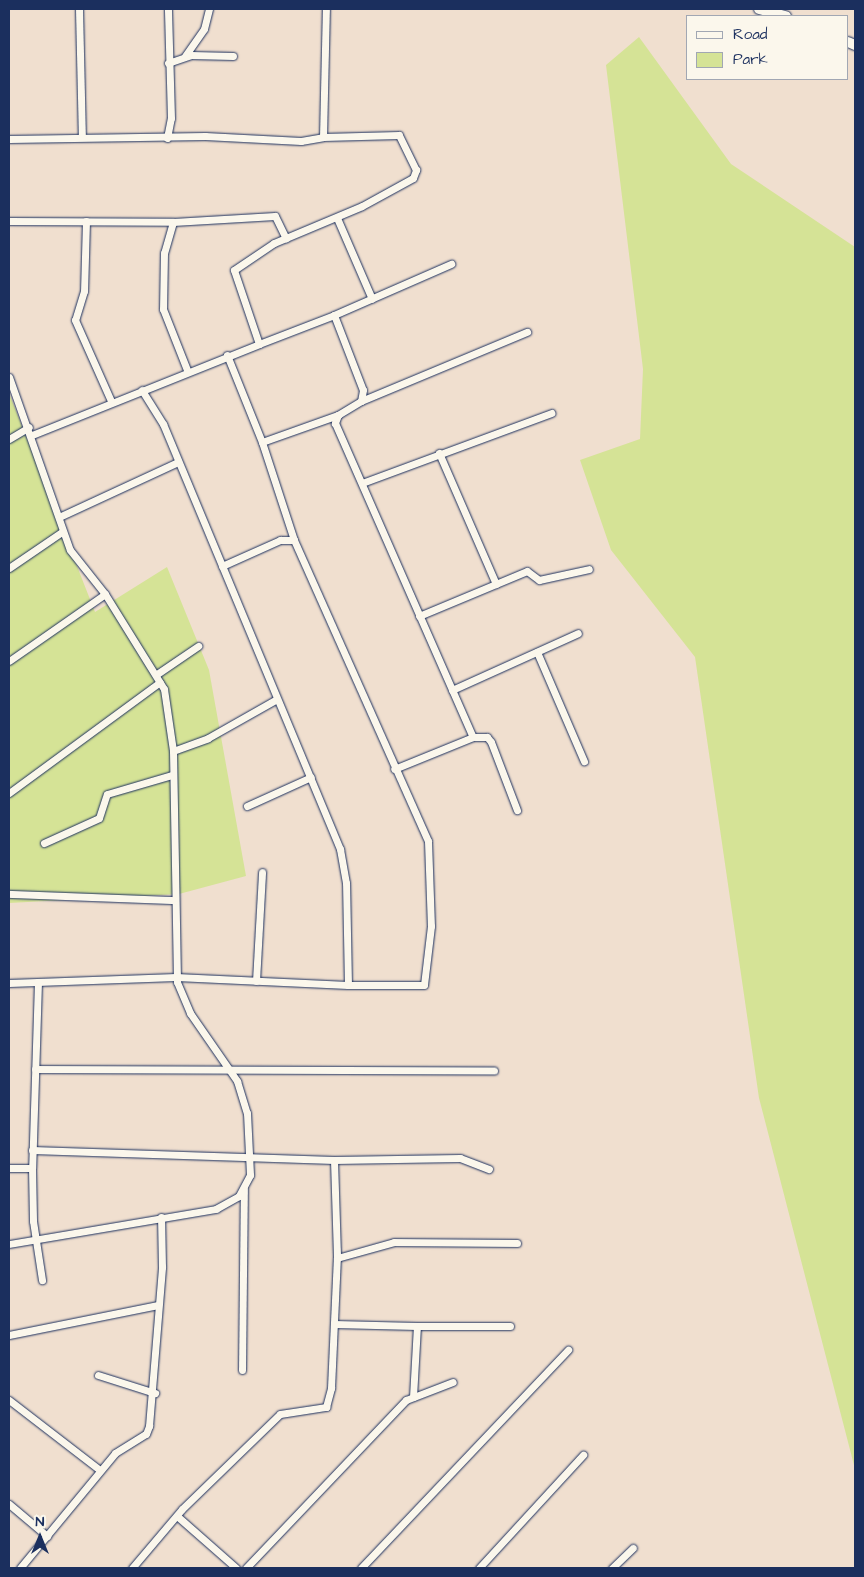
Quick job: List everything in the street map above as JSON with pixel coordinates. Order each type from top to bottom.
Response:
[{"type":"main road","points":[[758,9],[782,15]]},
{"type":"street","points":[[79,9],[82,137]]},
{"type":"street","points":[[167,138],[171,118],[168,9]]},
{"type":"street","points":[[185,56],[204,29],[209,9]]},
{"type":"street","points":[[322,137],[326,9]]},
{"type":"street","points":[[168,63],[185,56],[233,56]]},
{"type":"street","points":[[9,139],[82,137],[301,141],[322,137],[399,135],[416,170],[402,185],[337,218],[248,256],[232,273],[259,344]]},
{"type":"street","points":[[9,221],[173,222],[275,216],[286,239]]},
{"type":"street","points":[[337,218],[372,299]]},
{"type":"street","points":[[86,221],[84,291],[76,322],[111,401]]},
{"type":"street","points":[[173,222],[164,252],[163,309],[187,370]]},
{"type":"street","points":[[32,435],[187,370],[334,315],[451,264]]},
{"type":"street","points":[[334,315],[363,390],[361,401]]},
{"type":"street","points":[[262,442],[338,415],[361,401],[527,332]]},
{"type":"street","points":[[9,983],[176,977],[421,987],[426,982],[432,862],[421,823],[394,769],[294,540],[262,442],[227,355]]},
{"type":"street","points":[[9,377],[32,435],[63,531],[76,560],[105,594],[157,674],[160,682],[173,751],[176,977],[190,1013],[232,1072],[246,1113],[248,1157],[244,1189],[242,1370]]},
{"type":"street","points":[[142,390],[178,462],[311,777],[342,857],[348,985]]},
{"type":"street","points":[[362,483],[551,412]]},
{"type":"street","points":[[338,415],[335,423],[473,737]]},
{"type":"street","points":[[9,438],[29,427]]},
{"type":"street","points":[[439,453],[496,584]]},
{"type":"street","points":[[59,517],[178,462]]},
{"type":"street","points":[[9,568],[63,531]]},
{"type":"street","points":[[222,566],[280,540],[294,540]]},
{"type":"street","points":[[419,616],[527,571],[539,580],[589,568]]},
{"type":"street","points":[[9,662],[105,594]]},
{"type":"street","points":[[452,690],[578,633]]},
{"type":"street","points":[[157,674],[198,646]]},
{"type":"street","points":[[537,652],[584,761]]},
{"type":"street","points":[[9,793],[160,682]]},
{"type":"street","points":[[173,751],[208,738],[277,699]]},
{"type":"street","points":[[394,769],[473,737],[487,737],[491,742],[517,810]]},
{"type":"street","points":[[44,843],[99,818],[107,794],[172,775]]},
{"type":"street","points":[[247,806],[311,777]]},
{"type":"street","points":[[256,981],[262,872]]},
{"type":"street","points":[[9,894],[174,900]]},
{"type":"street","points":[[38,982],[32,1168],[35,1240],[42,1280]]},
{"type":"street","points":[[35,1069],[232,1072],[494,1071]]},
{"type":"street","points":[[32,1150],[334,1160],[460,1158],[489,1169]]},
{"type":"street","points":[[132,1568],[177,1516],[280,1414],[324,1409],[331,1388],[337,1258],[334,1160]]},
{"type":"street","points":[[9,1168],[32,1168]]},
{"type":"street","points":[[9,1244],[216,1209],[244,1189]]},
{"type":"street","points":[[20,1568],[100,1470],[125,1444],[146,1434],[155,1393],[161,1217]]},
{"type":"street","points":[[337,1258],[394,1242],[517,1243]]},
{"type":"street","points":[[9,1335],[158,1305]]},
{"type":"street","points":[[334,1324],[510,1326]]},
{"type":"street","points":[[413,1397],[418,1326]]},
{"type":"street","points":[[362,1568],[568,1350]]},
{"type":"street","points":[[98,1375],[155,1393]]},
{"type":"street","points":[[246,1568],[413,1397],[453,1382]]},
{"type":"street","points":[[9,1400],[100,1470]]},
{"type":"street","points":[[479,1568],[583,1455]]},
{"type":"street","points":[[9,1504],[47,1536]]},
{"type":"street","points":[[177,1516],[236,1568]]},
{"type":"street","points":[[612,1568],[633,1548]]},
{"type":"green space","points":[[639,37],[731,164],[855,247],[855,1469],[759,1098],[695,657],[611,550],[580,460],[640,439],[643,369],[606,65]]},
{"type":"green space","points":[[9,393],[95,612],[167,567],[209,670],[246,876],[179,894],[9,903]]}]
